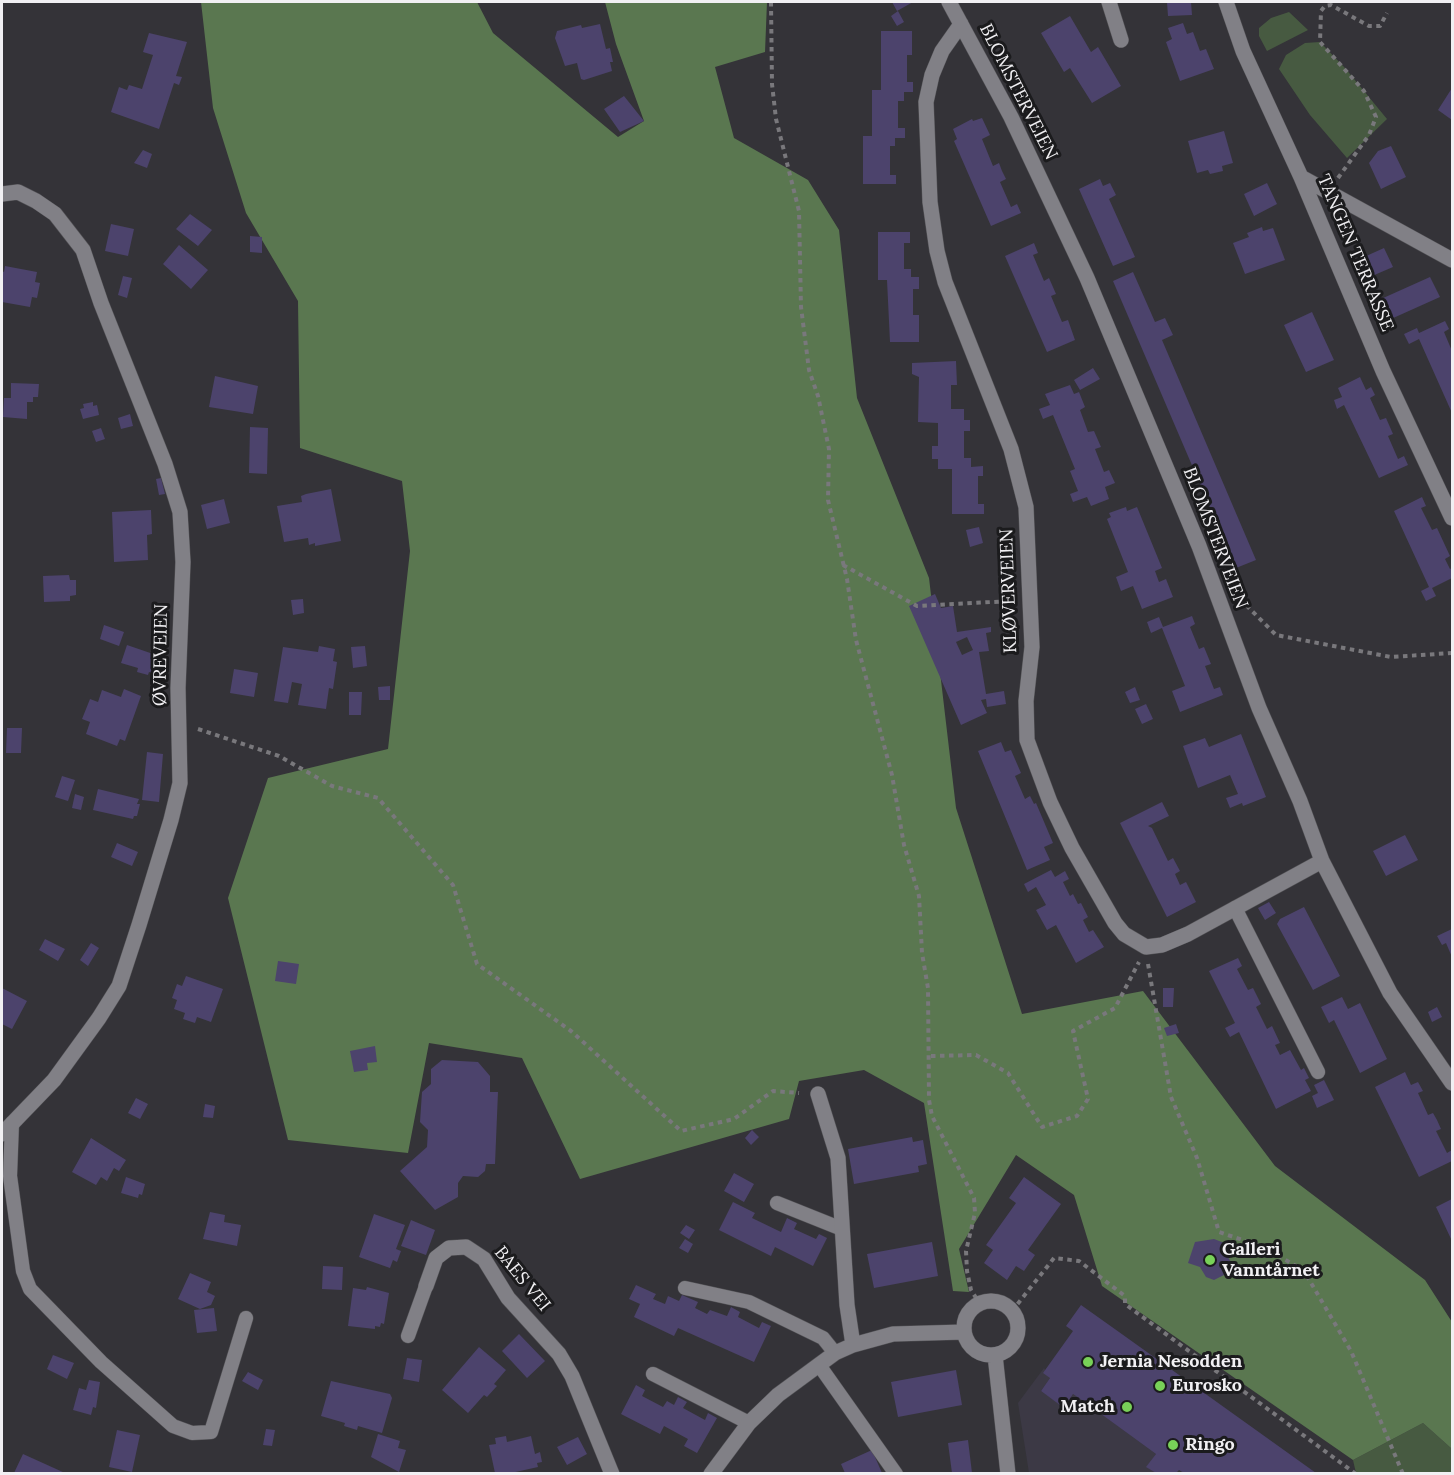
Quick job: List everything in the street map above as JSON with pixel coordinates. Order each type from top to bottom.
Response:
[{"type":"street","name":"BLOMSTERVEIEN","points":[[949,2],[1011,117],[1087,278],[1199,546],[1259,708],[1300,801],[1322,861],[1390,993],[1452,1083]]},
{"type":"street","points":[[1109,2],[1121,40]]},
{"type":"street","name":"TANGEN TERRASSE","points":[[1226,2],[1243,51],[1301,177],[1383,371],[1452,518]]},
{"type":"street","name":"KLØVERVEIEN","points":[[961,24],[942,51],[932,75],[926,102],[930,202],[937,251],[945,282],[1011,450],[1026,507],[1032,647],[1026,701],[1027,740],[1050,802],[1077,857],[1115,923],[1124,934],[1146,947]]},
{"type":"street","points":[[1301,177],[1329,190],[1452,260]]},
{"type":"street","name":"ØVREVEIEN","points":[[2,194],[18,192],[36,201],[55,214],[84,250],[101,303],[165,464],[182,530],[180,783],[171,820],[119,986],[72,1058],[7,1129]]},
{"type":"street","points":[[1146,947],[1162,945],[1188,934],[1322,861]]},
{"type":"street","points":[[818,1094],[838,1158],[853,1345]]},
{"type":"street","name":"BAES VEI","points":[[426,1286],[436,1258],[449,1248],[466,1247],[484,1259],[508,1299],[559,1354],[572,1376],[612,1473]]},
{"type":"street","points":[[997,1302],[1012,1311],[1017,1323],[1015,1340],[1004,1352],[987,1355],[972,1347],[964,1332],[968,1315],[980,1304],[997,1302]]},
{"type":"street","points":[[711,1473],[748,1423],[778,1395],[834,1353],[893,1334],[964,1332]]},
{"type":"street","points":[[995,1355],[1008,1473]]},
{"type":"lane","points":[[1235,908],[1318,1072]]},
{"type":"lane","points":[[7,1129],[10,1176],[23,1271],[30,1289],[101,1362],[172,1426],[192,1433],[211,1432],[246,1318]]},
{"type":"lane","points":[[777,1203],[843,1229]]},
{"type":"lane","name":"BAES VEI","points":[[408,1336],[426,1286]]},
{"type":"lane","points":[[685,1288],[748,1302],[823,1338],[834,1353]]},
{"type":"lane","points":[[819,1365],[896,1473]]},
{"type":"lane","points":[[652,1374],[748,1423]]},
{"type":"path","points":[[771,2],[771,84],[776,119],[799,211],[801,307],[809,370],[818,396],[829,449],[828,500],[843,564],[856,640],[889,761],[904,845],[922,909],[922,953],[928,988],[931,1056],[929,1100],[932,1116],[974,1198],[975,1213],[966,1251],[967,1271],[971,1290],[980,1304]]},
{"type":"path","points":[[1329,190],[1369,135],[1377,117],[1364,92],[1320,42],[1321,11],[1324,6],[1331,5],[1369,26],[1380,26],[1387,13]]},
{"type":"path","points":[[843,564],[917,606],[1030,600]]},
{"type":"path","points":[[1217,599],[1237,596],[1276,635],[1391,657],[1452,653]]},
{"type":"path","points":[[179,723],[279,756],[332,786],[378,798],[453,885],[477,964],[571,1031],[681,1131],[734,1119],[773,1091],[818,1094]]},
{"type":"path","points":[[931,1056],[976,1055],[1008,1074],[1042,1127],[1077,1116],[1088,1099],[1072,1031],[1115,1008],[1146,947]]},
{"type":"path","points":[[1146,947],[1171,1097],[1197,1158],[1219,1232],[1266,1248],[1304,1271],[1351,1351],[1404,1473]]},
{"type":"path","points":[[1012,1311],[1054,1258],[1078,1261],[1125,1296],[1125,1304],[1356,1473]]},
{"type":"shaded area","points":[[1044,1368],[1050,1378],[1041,1391],[1064,1407],[1073,1394],[1081,1399],[1156,1454],[1147,1467],[1156,1473],[1029,1473],[1018,1403]]},
{"type":"green space","points":[[201,2],[477,2],[493,33],[618,137],[644,121],[616,44],[605,2],[767,2],[765,52],[715,67],[734,138],[808,180],[839,230],[857,398],[929,578],[956,808],[1022,1014],[1143,991],[1275,1166],[1425,1280],[1452,1322],[1452,1449],[1423,1423],[1353,1460],[1102,1286],[1074,1195],[1016,1155],[959,1249],[969,1292],[953,1291],[924,1103],[864,1070],[799,1081],[789,1119],[580,1179],[522,1058],[429,1043],[408,1153],[288,1140],[228,898],[268,778],[388,749],[410,551],[402,481],[300,448],[298,301],[246,213],[213,108]]},
{"type":"green space","points":[[1289,12],[1308,30],[1267,51],[1259,36],[1259,28],[1271,18]]},
{"type":"green space","points":[[1320,42],[1387,119],[1347,158],[1310,115],[1279,69],[1286,55],[1305,43]]},
{"type":"green space","points":[[1423,1423],[1452,1449],[1452,1473],[1356,1473],[1353,1460]]},
{"type":"building","points":[[892,2],[913,2],[897,11]]},
{"type":"building","points":[[1167,2],[1191,2],[1192,15],[1168,16]]},
{"type":"building","points":[[898,11],[904,22],[897,26],[891,16]]},
{"type":"building","points":[[1070,16],[1091,52],[1098,47],[1121,86],[1092,103],[1070,68],[1064,72],[1041,33]]},
{"type":"building","points":[[1183,23],[1187,34],[1193,32],[1200,51],[1206,49],[1214,69],[1180,81],[1166,42],[1172,39],[1168,28]]},
{"type":"building","points":[[600,24],[606,49],[610,48],[612,71],[584,80],[581,79],[577,63],[565,66],[555,38],[557,31],[581,25],[582,28]]},
{"type":"building","points":[[881,31],[912,31],[912,55],[907,55],[907,82],[913,82],[913,92],[904,92],[904,101],[898,101],[898,128],[905,128],[905,138],[895,138],[895,146],[890,146],[890,175],[896,175],[896,184],[863,184],[863,136],[872,136],[872,90],[881,90]]},
{"type":"building","points":[[149,33],[187,42],[176,76],[182,77],[179,85],[174,83],[159,129],[111,112],[119,87],[127,90],[129,85],[142,89],[153,55],[143,52]]},
{"type":"building","points":[[1452,88],[1452,120],[1438,110]]},
{"type":"building","points":[[624,96],[644,121],[620,132],[604,109]]},
{"type":"building","points":[[982,118],[990,135],[982,139],[993,166],[999,163],[1006,179],[1000,182],[1011,207],[1017,204],[1021,213],[991,226],[954,141],[957,139],[953,129],[972,119],[973,121]]},
{"type":"building","points":[[1224,131],[1233,163],[1222,166],[1223,171],[1210,174],[1208,170],[1197,173],[1188,141]]},
{"type":"building","points":[[1391,146],[1406,177],[1381,189],[1369,163],[1378,151]]},
{"type":"building","points":[[143,150],[152,154],[147,168],[134,163]]},
{"type":"building","points":[[1100,179],[1103,186],[1110,183],[1116,195],[1109,199],[1135,257],[1113,266],[1079,189]]},
{"type":"building","points":[[1267,183],[1277,204],[1254,216],[1244,194]]},
{"type":"building","points":[[190,214],[212,230],[198,246],[176,229]]},
{"type":"building","points":[[111,224],[134,229],[128,256],[105,251]]},
{"type":"building","points":[[1262,227],[1263,231],[1273,228],[1285,260],[1245,274],[1233,243],[1249,237],[1247,233]]},
{"type":"building","points":[[878,232],[910,232],[910,243],[904,243],[904,269],[911,269],[911,277],[919,277],[919,289],[913,289],[913,315],[919,315],[919,342],[890,342],[887,280],[878,280]]},
{"type":"building","points":[[250,236],[262,237],[262,253],[250,252]]},
{"type":"building","points":[[1034,243],[1038,253],[1033,255],[1044,281],[1049,278],[1056,294],[1051,296],[1062,322],[1068,320],[1075,340],[1047,352],[1005,256]]},
{"type":"building","points":[[179,245],[208,270],[191,289],[163,264]]},
{"type":"building","points":[[1384,248],[1393,267],[1372,276],[1364,257]]},
{"type":"building","points":[[5,266],[37,272],[35,282],[40,283],[37,298],[32,297],[30,307],[2,302],[2,271],[4,272]]},
{"type":"building","points":[[1133,272],[1155,322],[1165,318],[1173,335],[1162,340],[1256,560],[1236,568],[1113,281]]},
{"type":"building","points":[[123,276],[132,278],[127,298],[118,295]]},
{"type":"building","points":[[1430,277],[1440,297],[1391,319],[1381,299]]},
{"type":"building","points":[[1312,312],[1334,360],[1306,372],[1284,325]]},
{"type":"building","points":[[1445,321],[1449,329],[1444,332],[1452,351],[1452,413],[1419,339],[1409,344],[1404,334],[1417,328],[1419,333]]},
{"type":"building","points":[[956,361],[957,385],[951,385],[951,409],[964,409],[964,420],[970,420],[970,431],[964,431],[964,458],[971,458],[971,467],[983,466],[983,476],[978,476],[978,504],[984,504],[984,514],[952,514],[952,469],[938,469],[938,459],[932,459],[932,446],[938,446],[938,423],[918,422],[919,377],[912,374],[912,363]]},
{"type":"building","points":[[1093,368],[1100,379],[1080,390],[1074,380]]},
{"type":"building","points":[[215,376],[258,386],[253,414],[209,407]]},
{"type":"building","points":[[1360,377],[1366,390],[1371,387],[1375,395],[1370,398],[1380,420],[1386,418],[1393,434],[1388,436],[1398,459],[1404,456],[1408,465],[1379,478],[1344,405],[1337,409],[1334,400],[1342,397],[1338,388]]},
{"type":"building","points":[[11,383],[39,384],[38,397],[33,397],[33,402],[27,402],[27,419],[3,417],[4,398],[11,398]]},
{"type":"building","points":[[1070,385],[1074,394],[1079,392],[1085,407],[1080,410],[1088,432],[1094,431],[1101,447],[1095,449],[1104,472],[1109,470],[1115,483],[1105,487],[1109,499],[1091,506],[1087,497],[1073,502],[1070,494],[1078,491],[1070,471],[1075,469],[1053,415],[1043,419],[1039,409],[1050,405],[1045,394]]},
{"type":"building","points":[[93,402],[93,406],[97,405],[99,415],[83,419],[80,409],[84,408],[83,404]]},
{"type":"building","points":[[130,414],[133,426],[121,429],[118,418]]},
{"type":"building","points":[[250,427],[268,428],[267,474],[249,473]]},
{"type":"building","points":[[101,428],[105,439],[96,442],[92,431]]},
{"type":"building","points":[[161,478],[165,494],[159,495],[156,479]]},
{"type":"building","points":[[331,489],[341,541],[315,546],[315,543],[309,545],[308,538],[284,542],[277,506],[302,502],[301,496]]},
{"type":"building","points":[[1422,497],[1426,506],[1421,508],[1432,530],[1437,528],[1450,556],[1445,559],[1450,569],[1452,568],[1452,578],[1432,588],[1436,596],[1426,601],[1421,591],[1429,587],[1394,511]]},
{"type":"building","points":[[224,499],[230,523],[207,529],[201,505]]},
{"type":"building","points":[[1126,507],[1127,511],[1137,507],[1162,568],[1155,571],[1159,582],[1166,579],[1173,597],[1142,609],[1133,586],[1121,591],[1116,577],[1128,572],[1107,519],[1111,517],[1109,513]]},
{"type":"building","points":[[151,510],[152,534],[147,535],[148,560],[114,562],[112,512]]},
{"type":"building","points":[[979,527],[983,543],[970,547],[966,530]]},
{"type":"building","points":[[69,575],[70,580],[76,580],[76,595],[70,596],[70,601],[44,602],[43,576]]},
{"type":"building","points":[[935,594],[941,608],[953,606],[957,632],[991,627],[991,632],[986,633],[989,651],[979,652],[986,694],[1004,691],[1006,704],[987,707],[986,699],[981,700],[987,713],[961,725],[909,606]],"holes":[[[967,637],[973,650],[962,655],[956,642]]]},
{"type":"building","points":[[303,599],[304,613],[293,615],[291,600]]},
{"type":"building","points":[[1192,616],[1195,624],[1190,627],[1199,649],[1204,647],[1211,664],[1205,666],[1214,689],[1220,687],[1223,695],[1180,712],[1172,691],[1185,686],[1162,628],[1151,633],[1147,622],[1159,617],[1163,627]]},
{"type":"building","points":[[104,625],[124,632],[119,646],[100,639]]},
{"type":"building","points":[[127,645],[159,656],[152,673],[149,672],[148,675],[137,672],[138,668],[121,663]]},
{"type":"building","points":[[319,646],[335,649],[333,661],[337,662],[333,689],[329,688],[326,709],[298,705],[302,684],[292,682],[288,703],[274,701],[283,647],[318,652]]},
{"type":"building","points":[[365,646],[367,666],[353,668],[351,647]]},
{"type":"building","points":[[234,669],[258,673],[254,697],[230,693]]},
{"type":"building","points":[[390,686],[390,700],[379,700],[378,687]]},
{"type":"building","points":[[1135,687],[1140,700],[1130,703],[1125,692]]},
{"type":"building","points":[[124,689],[141,696],[125,741],[120,739],[117,746],[86,734],[90,722],[82,719],[90,699],[98,702],[102,690],[121,697]]},
{"type":"building","points":[[349,692],[362,692],[361,715],[349,715]]},
{"type":"building","points":[[1146,704],[1153,719],[1142,724],[1135,709]]},
{"type":"building","points":[[7,728],[22,728],[21,753],[6,753]]},
{"type":"building","points":[[1241,734],[1266,797],[1243,806],[1242,803],[1230,808],[1226,798],[1238,794],[1230,775],[1198,788],[1183,746],[1205,738],[1209,747]]},
{"type":"building","points":[[1001,742],[1005,752],[1011,750],[1021,773],[1015,776],[1025,799],[1030,796],[1034,804],[1036,803],[1053,843],[1044,847],[1050,860],[1027,870],[978,751]]},
{"type":"building","points":[[147,752],[163,754],[159,802],[142,800]]},
{"type":"building","points":[[62,776],[75,780],[68,801],[55,797]]},
{"type":"building","points":[[98,789],[139,799],[137,816],[133,819],[93,810]]},
{"type":"building","points":[[75,794],[84,797],[81,810],[72,808]]},
{"type":"building","points":[[1162,802],[1169,816],[1148,826],[1152,828],[1168,861],[1173,858],[1180,871],[1175,874],[1180,885],[1186,882],[1196,902],[1167,917],[1120,823]]},
{"type":"building","points":[[1405,835],[1418,860],[1386,876],[1373,851]]},
{"type":"building","points":[[117,843],[138,852],[132,866],[111,857]]},
{"type":"building","points":[[1051,870],[1055,877],[1065,871],[1069,879],[1063,882],[1070,896],[1073,894],[1078,904],[1081,903],[1088,917],[1083,920],[1089,932],[1093,930],[1104,947],[1076,963],[1056,925],[1047,930],[1036,910],[1046,905],[1036,887],[1028,892],[1024,884]]},
{"type":"building","points":[[1269,902],[1276,913],[1265,920],[1258,908]]},
{"type":"building","points":[[1304,907],[1340,976],[1313,990],[1277,924],[1280,919]]},
{"type":"building","points":[[1452,929],[1452,957],[1446,943],[1442,945],[1437,936]]},
{"type":"building","points":[[45,939],[65,949],[58,961],[39,950]]},
{"type":"building","points":[[91,943],[99,948],[88,966],[80,960]]},
{"type":"building","points":[[1238,958],[1242,966],[1237,969],[1248,990],[1253,988],[1261,1004],[1256,1007],[1267,1029],[1272,1026],[1280,1043],[1275,1045],[1280,1055],[1290,1050],[1301,1070],[1304,1068],[1309,1078],[1305,1080],[1311,1091],[1276,1109],[1239,1032],[1230,1037],[1225,1028],[1235,1023],[1209,971]]},
{"type":"building","points":[[278,961],[299,964],[296,984],[275,981]]},
{"type":"building","points":[[186,976],[223,989],[211,1022],[197,1017],[195,1023],[183,1019],[185,1013],[174,1009],[177,1000],[172,998],[177,984],[182,986]]},
{"type":"building","points":[[2,988],[27,1001],[12,1029],[2,1024]]},
{"type":"building","points":[[1163,988],[1174,988],[1173,1007],[1163,1007]]},
{"type":"building","points":[[1342,997],[1348,1009],[1360,1003],[1387,1059],[1360,1073],[1334,1020],[1329,1023],[1321,1007]]},
{"type":"building","points":[[1437,1007],[1442,1017],[1432,1022],[1428,1012]]},
{"type":"building","points":[[1176,1024],[1179,1033],[1167,1036],[1164,1028]]},
{"type":"building","points":[[375,1046],[377,1062],[367,1063],[368,1070],[354,1072],[350,1051]]},
{"type":"building","points":[[442,1060],[478,1062],[490,1076],[490,1092],[498,1092],[495,1164],[486,1164],[485,1171],[478,1177],[463,1176],[458,1183],[458,1197],[435,1210],[400,1171],[427,1147],[428,1130],[420,1122],[422,1092],[431,1084],[431,1069]]},
{"type":"building","points":[[1405,1072],[1411,1085],[1418,1082],[1423,1091],[1418,1093],[1428,1115],[1433,1113],[1437,1120],[1441,1129],[1436,1131],[1447,1153],[1452,1150],[1452,1161],[1419,1177],[1375,1087]]},
{"type":"building","points":[[1324,1080],[1334,1100],[1317,1108],[1312,1096],[1318,1093],[1314,1085]]},
{"type":"building","points":[[136,1098],[148,1104],[140,1119],[128,1113]]},
{"type":"building","points":[[205,1104],[215,1106],[213,1118],[203,1117]]},
{"type":"building","points":[[752,1130],[759,1137],[751,1145],[745,1138]]},
{"type":"building","points":[[912,1137],[913,1142],[923,1140],[927,1164],[918,1166],[919,1172],[854,1184],[848,1149]]},
{"type":"building","points":[[91,1138],[126,1160],[119,1171],[114,1168],[107,1181],[101,1177],[96,1185],[72,1172]]},
{"type":"building","points":[[734,1173],[754,1184],[744,1202],[724,1191]]},
{"type":"building","points":[[126,1177],[145,1184],[142,1195],[139,1194],[138,1198],[121,1193]]},
{"type":"building","points":[[1024,1177],[1061,1204],[1028,1250],[1035,1255],[1024,1271],[1016,1266],[1007,1280],[984,1263],[993,1250],[986,1245],[1016,1203],[1009,1198]]},
{"type":"building","points":[[1452,1199],[1452,1241],[1436,1207]]},
{"type":"building","points":[[733,1202],[755,1213],[752,1218],[781,1232],[787,1218],[797,1223],[794,1229],[816,1239],[819,1234],[827,1238],[813,1266],[775,1247],[771,1256],[719,1230]]},
{"type":"building","points":[[210,1212],[225,1215],[224,1222],[241,1225],[237,1246],[203,1239]]},
{"type":"building","points":[[374,1214],[405,1225],[396,1249],[401,1251],[397,1262],[393,1260],[390,1268],[359,1257]]},
{"type":"building","points":[[411,1220],[435,1230],[426,1255],[401,1246]]},
{"type":"building","points":[[686,1225],[695,1230],[689,1239],[680,1233]]},
{"type":"building","points":[[685,1239],[693,1244],[688,1253],[679,1248]]},
{"type":"building","name":"Galleri Vanntårnet","points":[[1214,1239],[1227,1244],[1224,1251],[1231,1262],[1228,1273],[1214,1280],[1206,1277],[1200,1267],[1188,1263],[1195,1242]]},
{"type":"building","points":[[932,1242],[938,1276],[874,1288],[867,1254]]},
{"type":"building","points":[[323,1266],[343,1267],[342,1290],[322,1289]]},
{"type":"building","points":[[190,1273],[211,1282],[207,1292],[215,1296],[211,1305],[200,1309],[178,1299]]},
{"type":"building","points":[[636,1285],[656,1294],[653,1299],[665,1304],[668,1296],[679,1301],[682,1295],[698,1302],[695,1308],[707,1314],[710,1310],[727,1316],[731,1307],[740,1312],[738,1317],[759,1328],[762,1322],[771,1326],[754,1362],[678,1328],[674,1336],[634,1317],[640,1304],[629,1299]]},
{"type":"building","points":[[367,1287],[389,1293],[384,1324],[381,1323],[380,1327],[375,1326],[375,1329],[348,1326],[353,1288],[366,1290]]},
{"type":"building","points":[[1081,1305],[1316,1473],[1184,1473],[1179,1470],[1176,1473],[1156,1473],[1146,1467],[1156,1454],[1086,1403],[1073,1394],[1064,1408],[1041,1391],[1050,1378],[1043,1373],[1073,1331],[1066,1326]]},
{"type":"building","points":[[214,1308],[217,1331],[197,1333],[194,1310]]},
{"type":"building","points":[[519,1334],[545,1361],[527,1378],[502,1351]]},
{"type":"building","points":[[479,1347],[506,1370],[494,1384],[497,1386],[487,1397],[484,1395],[468,1413],[442,1390]]},
{"type":"building","points":[[53,1355],[74,1363],[67,1379],[47,1369]]},
{"type":"building","points":[[407,1358],[422,1360],[419,1382],[403,1379]]},
{"type":"building","points":[[956,1370],[962,1405],[898,1417],[891,1382]]},
{"type":"building","points":[[248,1372],[263,1380],[258,1390],[242,1381]]},
{"type":"building","points":[[89,1380],[100,1382],[96,1408],[93,1407],[91,1415],[73,1410],[79,1388],[86,1390]]},
{"type":"building","points":[[331,1381],[390,1394],[392,1398],[382,1433],[358,1426],[357,1430],[344,1426],[345,1423],[321,1416]]},
{"type":"building","points":[[636,1385],[645,1390],[642,1396],[663,1407],[667,1401],[674,1405],[678,1397],[687,1402],[683,1408],[705,1420],[708,1413],[717,1418],[697,1453],[684,1446],[688,1439],[664,1426],[660,1434],[621,1414]]},
{"type":"building","points":[[266,1429],[275,1430],[272,1446],[263,1445]]},
{"type":"building","points":[[117,1430],[140,1435],[132,1472],[109,1467]]},
{"type":"building","points":[[378,1434],[400,1441],[398,1448],[406,1450],[399,1472],[371,1457]]},
{"type":"building","points":[[506,1436],[507,1442],[531,1436],[535,1454],[540,1452],[542,1462],[537,1463],[538,1467],[511,1473],[495,1473],[489,1445],[496,1444],[495,1438]]},
{"type":"building","points":[[578,1437],[587,1454],[567,1465],[557,1447]]},
{"type":"building","points":[[968,1440],[972,1473],[952,1473],[948,1443]]},
{"type":"building","points":[[872,1450],[882,1473],[845,1473],[841,1464]]},
{"type":"building","points":[[23,1454],[65,1473],[14,1473]]},
{"type":"place","name":"Galleri Vanntårnet","points":[[1210,1260]]},
{"type":"place","name":"Jernia Nesodden","points":[[1088,1362]]},
{"type":"place","name":"Eurosko","points":[[1160,1386]]},
{"type":"place","name":"Match","points":[[1127,1407]]},
{"type":"place","name":"Ringo","points":[[1173,1445]]}]
